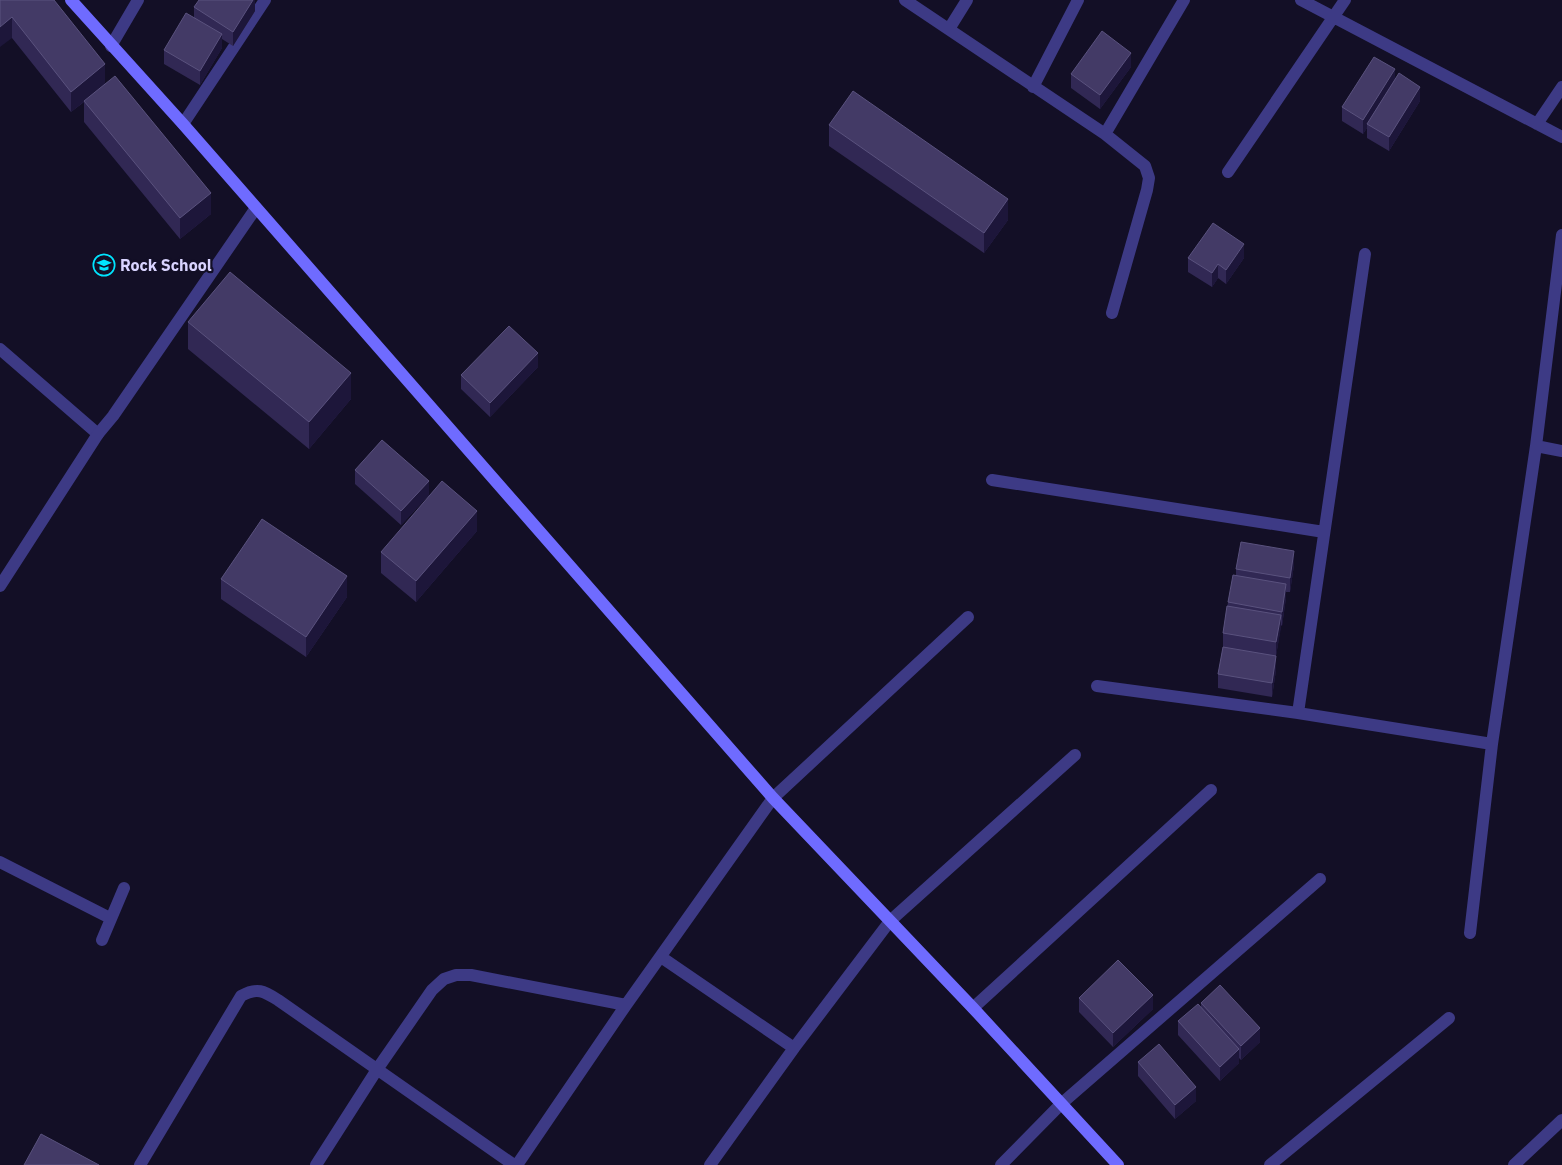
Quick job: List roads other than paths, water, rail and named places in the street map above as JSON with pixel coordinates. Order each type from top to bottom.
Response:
[{"type":"street","points":[[71,0],[183,124],[773,798],[974,1008],[1118,1165]]},
{"type":"street","points":[[111,46],[138,0]]},
{"type":"street","points":[[183,124],[265,0]]},
{"type":"street","points":[[905,0],[1105,134],[1145,166],[1149,178],[1112,313]]},
{"type":"street","points":[[949,29],[966,0]]},
{"type":"street","points":[[1033,87],[1078,0]]},
{"type":"street","points":[[1105,134],[1184,0]]},
{"type":"street","points":[[1301,0],[1332,18],[1562,136]]},
{"type":"street","points":[[1228,172],[1345,0]]},
{"type":"street","points":[[1537,124],[1562,87]]},
{"type":"street","points":[[0,586],[98,434],[114,416],[256,208]]},
{"type":"street","points":[[1470,933],[1492,744],[1536,446],[1562,235]]},
{"type":"street","points":[[1298,713],[1365,254]]},
{"type":"street","points":[[0,348],[98,434]]},
{"type":"street","points":[[1536,446],[1562,451]]},
{"type":"street","points":[[992,480],[1324,532]]},
{"type":"street","points":[[140,1165],[242,996],[250,992],[265,992],[378,1068],[516,1165],[626,1005],[773,798],[968,617]]},
{"type":"street","points":[[1097,686],[1298,713],[1492,744]]},
{"type":"street","points":[[710,1165],[794,1048],[890,921],[1075,755]]},
{"type":"street","points":[[974,1008],[1211,790]]},
{"type":"street","points":[[0,862],[110,918]]},
{"type":"street","points":[[1001,1165],[1061,1104],[1320,879]]},
{"type":"street","points":[[102,940],[124,888]]},
{"type":"street","points":[[661,957],[794,1048]]},
{"type":"street","points":[[316,1165],[378,1068],[432,990],[444,979],[456,975],[471,975],[626,1005]]},
{"type":"street","points":[[1270,1165],[1449,1018]]},
{"type":"street","points":[[1514,1165],[1562,1120]]},
{"type":"place","name":"Rock School","points":[[104,265]]}]
